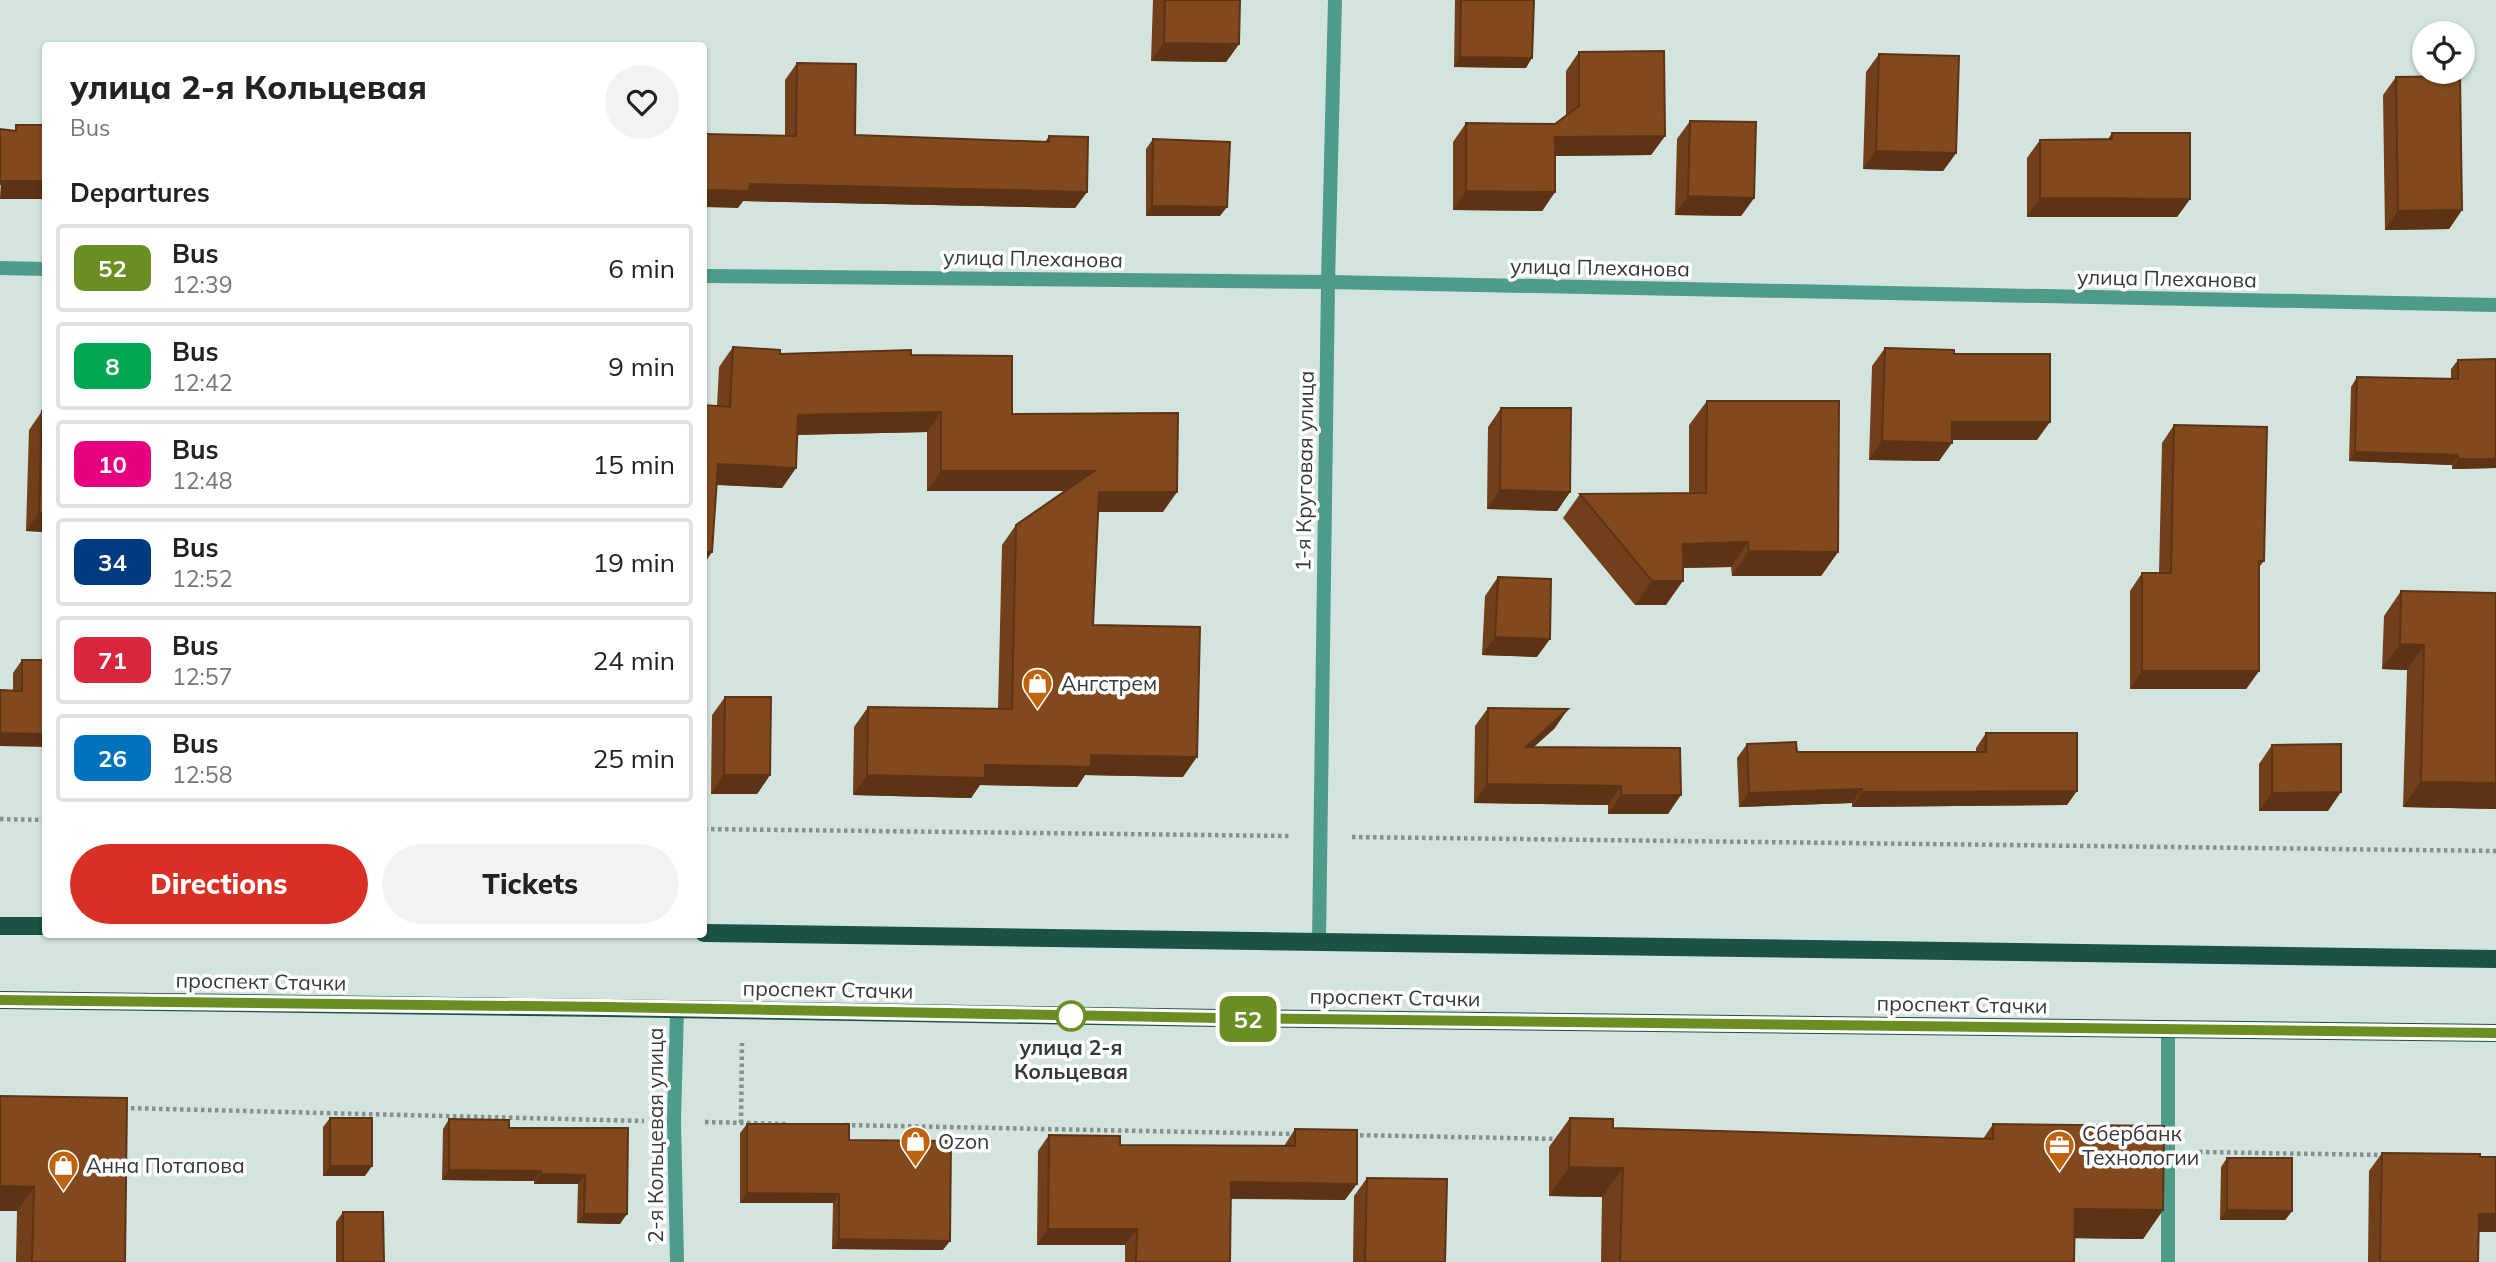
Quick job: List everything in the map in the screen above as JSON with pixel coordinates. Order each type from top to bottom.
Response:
[{"type":"main road","points":[[0,926],[42,926]]},
{"type":"main road","points":[[707,933],[2496,959]]},
{"type":"main road","name":"проспект Стачки","points":[[0,1000],[2496,1033]]},
{"type":"street","name":"1-я Круговая улица","points":[[1319,942],[1328,282],[1335,0]]},
{"type":"street","points":[[0,268],[42,269]]},
{"type":"street","name":"улица Плеханова","points":[[707,276],[1328,282],[2496,305]]},
{"type":"street","name":"2-я Кольцевая улица","points":[[677,1009],[674,1121],[677,1262]]},
{"type":"street","points":[[2168,1029],[2168,1262]]},
{"type":"path","points":[[0,819],[42,820]]},
{"type":"path","points":[[707,828],[2496,851]]},
{"type":"path","points":[[124,1108],[796,1124]]},
{"type":"path","points":[[838,1125],[1296,1134]]},
{"type":"path","points":[[1351,1135],[1573,1139]]},
{"type":"path","points":[[2169,1151],[2387,1155]]},
{"type":"building","points":[[1165,0],[1240,0],[1239,44],[1164,43]]},
{"type":"building","points":[[1461,0],[1534,0],[1532,58],[1460,57]]},
{"type":"building","points":[[1664,51],[1665,136],[1555,137],[1555,192],[1466,191],[1466,123],[1555,124],[1579,106],[1579,52]]},
{"type":"building","points":[[1879,54],[1959,56],[1956,153],[1876,151]]},
{"type":"building","points":[[797,63],[856,64],[855,135],[1049,142],[1049,136],[1088,137],[1087,192],[750,184],[749,191],[707,190],[707,134],[796,136]]},
{"type":"building","points":[[2396,77],[2412,77],[2412,84],[2460,84],[2462,210],[2398,211]]},
{"type":"building","points":[[1690,121],[1756,122],[1754,198],[1688,196]]},
{"type":"building","points":[[16,125],[42,125],[42,181],[1,181],[0,185],[0,129],[16,131]]},
{"type":"building","points":[[2112,133],[2190,133],[2190,199],[2040,198],[2040,140],[2112,139]]},
{"type":"building","points":[[1153,139],[1230,142],[1227,207],[1152,206]]},
{"type":"building","points":[[733,347],[780,350],[780,354],[911,350],[911,355],[1012,356],[1012,414],[1178,413],[1177,492],[1099,492],[1093,625],[1200,627],[1197,757],[1091,755],[1091,767],[985,765],[985,778],[867,775],[868,707],[1012,709],[1016,525],[1094,471],[941,471],[941,412],[798,415],[796,468],[718,464],[712,552],[707,552],[707,405],[730,407]]},
{"type":"building","points":[[1885,348],[1954,350],[1954,354],[2050,354],[2050,422],[1952,422],[1952,443],[1882,441]]},
{"type":"building","points":[[2496,359],[2496,459],[2458,459],[2458,455],[2355,452],[2357,377],[2458,379],[2458,360]]},
{"type":"building","points":[[1707,401],[1839,401],[1838,552],[1749,551],[1748,542],[1683,544],[1683,581],[1652,581],[1580,494],[1706,493]]},
{"type":"building","points":[[1501,408],[1571,408],[1570,492],[1500,490]]},
{"type":"building","points":[[42,411],[42,513],[39,513]]},
{"type":"building","points":[[2174,425],[2267,427],[2264,561],[2259,561],[2259,671],[2142,671],[2142,573],[2171,573]]},
{"type":"building","points":[[1498,577],[1551,579],[1550,639],[1495,637]]},
{"type":"building","points":[[2401,591],[2496,593],[2496,783],[2421,782],[2424,645],[2400,644]]},
{"type":"building","points":[[22,660],[42,660],[42,734],[0,733],[0,690],[22,691]]},
{"type":"building","points":[[725,697],[771,697],[770,775],[724,775]]},
{"type":"building","points":[[1488,708],[1568,709],[1526,747],[1680,748],[1681,795],[1621,795],[1621,786],[1487,784]]},
{"type":"building","points":[[1986,733],[2077,733],[2077,791],[1862,792],[1862,789],[1749,793],[1747,744],[1796,742],[1797,752],[1986,752]]},
{"type":"building","points":[[2341,744],[2341,792],[2272,793],[2272,745]]},
{"type":"building","name":"Анна Потапова","points":[[0,1096],[127,1098],[125,1262],[32,1262],[34,1187],[0,1186]]},
{"type":"building","points":[[330,1118],[372,1118],[372,1166],[330,1166]]},
{"type":"building","points":[[1570,1118],[1613,1119],[1613,1128],[1993,1139],[1993,1124],[2164,1126],[2163,1210],[2075,1209],[2074,1262],[1620,1262],[1623,1168],[1569,1167]]},
{"type":"building","points":[[449,1119],[509,1120],[509,1128],[628,1128],[627,1214],[584,1214],[585,1175],[541,1174],[541,1171],[449,1170]]},
{"type":"building","points":[[747,1124],[849,1124],[849,1140],[951,1141],[950,1241],[839,1239],[839,1194],[747,1193]]},
{"type":"building","points":[[1295,1129],[1357,1130],[1357,1184],[1231,1182],[1230,1262],[1136,1262],[1137,1229],[1048,1229],[1049,1135],[1120,1136],[1120,1145],[1295,1146]]},
{"type":"building","points":[[2382,1153],[2480,1154],[2480,1157],[2496,1157],[2496,1214],[2479,1214],[2478,1262],[2380,1262]]},
{"type":"building","points":[[2227,1158],[2292,1158],[2292,1211],[2227,1210]]},
{"type":"building","points":[[1367,1178],[1447,1179],[1445,1262],[1365,1262]]},
{"type":"building","points":[[343,1212],[383,1212],[384,1262],[343,1262]]},
{"type":"bus line","name":"52","points":[[0,1000],[2496,1033]]},
{"type":"place","name":"Ангстрем","points":[[1038,710]]},
{"type":"place","name":"улица 2-я Кольцевая","points":[[1071,1016]]},
{"type":"place","name":"Ozon","points":[[915,1168]]},
{"type":"place","name":"Сбербанк Технологии","points":[[2059,1172]]},
{"type":"place","name":"Анна Потапова","points":[[63,1192]]}]
